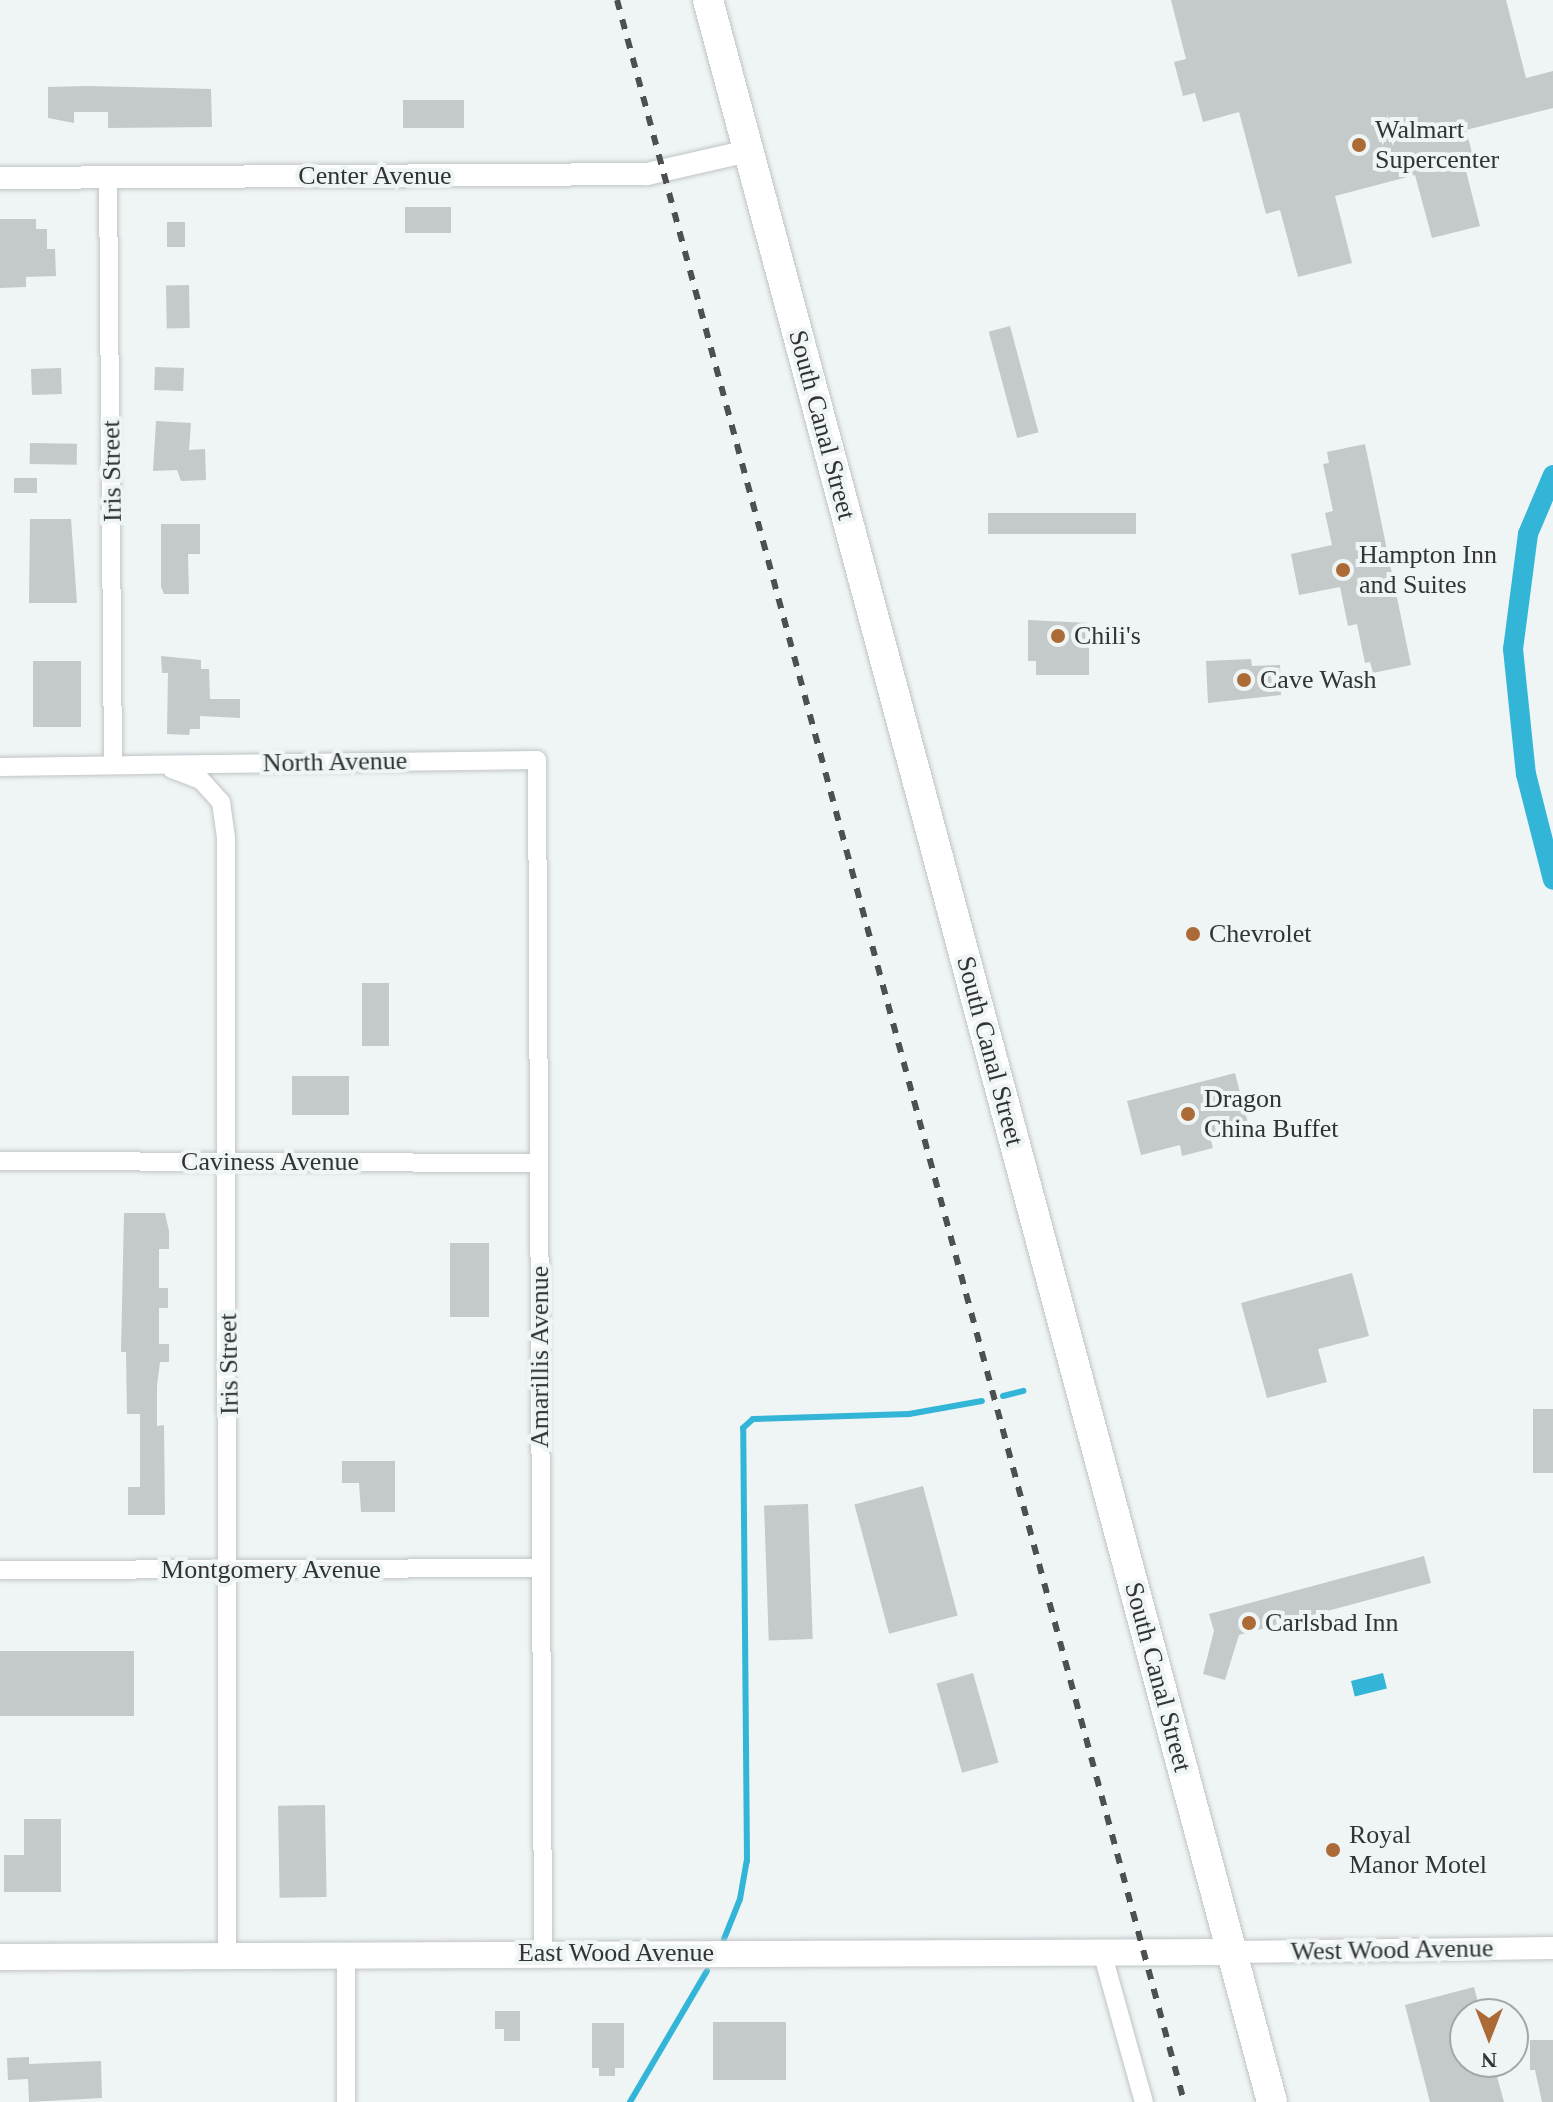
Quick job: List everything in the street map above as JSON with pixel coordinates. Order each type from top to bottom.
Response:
[{"type":"highway","name":"South Canal Street","points":[[708,0],[1272,2102]]},
{"type":"main road","name":"East Wood Avenue","points":[[0,1957],[1231,1952]]},
{"type":"street","name":"Center Avenue","points":[[0,178],[647,174],[748,151]]},
{"type":"street","name":"Iris Street","points":[[108,178],[113,765]]},
{"type":"street","name":"North Avenue","points":[[0,767],[537,760]]},
{"type":"street","name":"Amarillis Avenue","points":[[537,760],[543,1954]]},
{"type":"street","name":"North Avenue","points":[[134,765],[179,770],[201,780]]},
{"type":"street","name":"Iris Street","points":[[201,780],[221,802],[225,815],[230,1571],[227,1957]]},
{"type":"street","name":"Caviness Avenue","points":[[0,1161],[539,1163]]},
{"type":"street","name":"Montgomery Avenue","points":[[0,1570],[541,1568]]},
{"type":"street","name":"West Wood Avenue","points":[[1231,1952],[1553,1948]]},
{"type":"street","points":[[1102,1952],[1144,2102]]},
{"type":"street","points":[[346,1957],[346,2102]]},
{"type":"water","points":[[1383,1673],[1387,1689],[1355,1697],[1351,1681]]},
{"type":"building","name":"Walmart Supercenter","points":[[1171,0],[1506,0],[1526,78],[1553,71],[1553,108],[1466,130],[1474,160],[1464,163],[1480,226],[1432,238],[1415,175],[1335,196],[1352,263],[1298,277],[1280,210],[1266,214],[1239,112],[1203,122],[1195,93],[1183,96],[1174,62],[1186,59]]},
{"type":"building","points":[[48,87],[211,89],[212,127],[108,128],[108,112],[74,112],[74,123],[48,118]]},
{"type":"building","points":[[403,100],[464,100],[464,128],[403,128]]},
{"type":"building","points":[[405,207],[451,207],[451,233],[405,233]]},
{"type":"building","points":[[0,219],[36,219],[36,229],[47,229],[47,249],[55,249],[56,276],[26,277],[26,287],[0,288]]},
{"type":"building","points":[[167,222],[185,222],[185,247],[167,247]]},
{"type":"building","points":[[166,285],[189,285],[190,328],[167,328]]},
{"type":"building","points":[[1010,326],[1038,432],[1017,438],[989,332]]},
{"type":"building","points":[[155,367],[184,368],[183,391],[154,390]]},
{"type":"building","points":[[61,368],[62,394],[32,395],[31,369]]},
{"type":"building","points":[[156,421],[191,423],[189,450],[205,449],[206,480],[181,481],[177,470],[153,471]]},
{"type":"building","points":[[30,443],[77,444],[77,465],[30,464]]},
{"type":"building","name":"Hampton Inn and Suites","points":[[1365,444],[1411,665],[1373,673],[1370,662],[1365,663],[1357,624],[1348,626],[1340,587],[1299,595],[1291,554],[1332,545],[1325,513],[1333,511],[1323,464],[1329,463],[1327,452]]},
{"type":"building","points":[[14,478],[37,478],[37,493],[14,493]]},
{"type":"building","points":[[988,513],[1136,513],[1136,534],[988,534]]},
{"type":"building","points":[[30,519],[71,519],[77,603],[29,603]]},
{"type":"building","points":[[161,524],[200,524],[200,554],[188,554],[189,594],[164,594],[161,587]]},
{"type":"building","name":"Chili's","points":[[1028,620],[1089,623],[1089,675],[1036,675],[1036,661],[1028,661]]},
{"type":"building","points":[[161,656],[201,660],[201,669],[209,669],[210,699],[240,699],[240,718],[200,716],[200,729],[190,729],[189,735],[167,734],[168,673],[162,673]]},
{"type":"building","name":"Cave Wash","points":[[1251,659],[1252,666],[1280,665],[1281,695],[1208,703],[1206,661]]},
{"type":"building","points":[[33,661],[81,661],[81,727],[33,727]]},
{"type":"building","points":[[362,983],[389,983],[389,1046],[362,1046]]},
{"type":"building","name":"Dragon China Buffet","points":[[1235,1073],[1249,1127],[1210,1137],[1213,1148],[1182,1156],[1180,1145],[1141,1155],[1127,1101]]},
{"type":"building","points":[[292,1076],[349,1076],[349,1115],[292,1115]]},
{"type":"building","points":[[124,1213],[165,1213],[169,1231],[169,1249],[159,1249],[159,1288],[168,1288],[168,1308],[159,1308],[159,1344],[169,1344],[169,1362],[160,1362],[157,1386],[157,1426],[164,1425],[165,1515],[128,1515],[128,1487],[140,1487],[140,1414],[127,1414],[126,1352],[121,1352]]},
{"type":"building","points":[[450,1243],[489,1243],[489,1317],[450,1317]]},
{"type":"building","points":[[1352,1273],[1369,1336],[1318,1349],[1327,1382],[1267,1398],[1241,1303]]},
{"type":"building","points":[[1533,1409],[1553,1409],[1553,1473],[1533,1473]]},
{"type":"building","points":[[342,1461],[395,1461],[395,1512],[361,1512],[359,1483],[342,1483]]},
{"type":"building","points":[[923,1486],[958,1615],[889,1634],[854,1504]]},
{"type":"building","points":[[808,1504],[813,1639],[769,1640],[764,1506]]},
{"type":"building","name":"Carlsbad Inn","points":[[1424,1556],[1431,1583],[1239,1635],[1225,1680],[1203,1674],[1214,1631],[1209,1614]]},
{"type":"building","points":[[0,1651],[134,1651],[134,1716],[0,1716]]},
{"type":"building","points":[[973,1673],[999,1762],[962,1773],[936,1683]]},
{"type":"building","points":[[325,1805],[327,1897],[280,1898],[278,1806]]},
{"type":"building","points":[[24,1819],[61,1819],[61,1892],[4,1892],[4,1855],[24,1855]]},
{"type":"building","points":[[1474,1987],[1477,1998],[1449,1998],[1449,2078],[1497,2078],[1504,2102],[1430,2102],[1405,2005]]},
{"type":"building","points":[[495,2011],[520,2011],[520,2041],[504,2041],[504,2029],[495,2029]]},
{"type":"building","points":[[713,2022],[786,2022],[786,2080],[713,2080]]},
{"type":"building","points":[[592,2023],[624,2023],[624,2068],[615,2068],[615,2076],[599,2076],[599,2068],[592,2068]]},
{"type":"building","points":[[1530,2040],[1553,2040],[1553,2102],[1542,2102],[1535,2070],[1530,2070]]},
{"type":"building","points":[[29,2057],[29,2064],[101,2061],[102,2098],[29,2102],[28,2079],[8,2080],[7,2058]]},
{"type":"waterway","points":[[1553,475],[1528,534],[1513,649],[1526,774],[1553,880]]},
{"type":"waterway","points":[[1003,1396],[1023,1391]]},
{"type":"waterway","points":[[724,1939],[740,1899],[747,1861],[743,1428],[753,1419],[909,1414],[982,1401]]},
{"type":"waterway","points":[[630,2102],[707,1971]]},
{"type":"railway","points":[[617,0],[1184,2102]]},
{"type":"place","name":"Walmart Supercenter","points":[[1359,145]]},
{"type":"place","name":"Hampton Inn and Suites","points":[[1343,570]]},
{"type":"place","name":"Chili's","points":[[1058,636]]},
{"type":"place","name":"Cave Wash","points":[[1244,680]]},
{"type":"place","name":"Chevrolet","points":[[1193,934]]},
{"type":"place","name":"Dragon China Buffet","points":[[1188,1114]]},
{"type":"place","name":"Carlsbad Inn","points":[[1249,1623]]},
{"type":"place","name":"Royal Manor Motel","points":[[1333,1850]]}]
